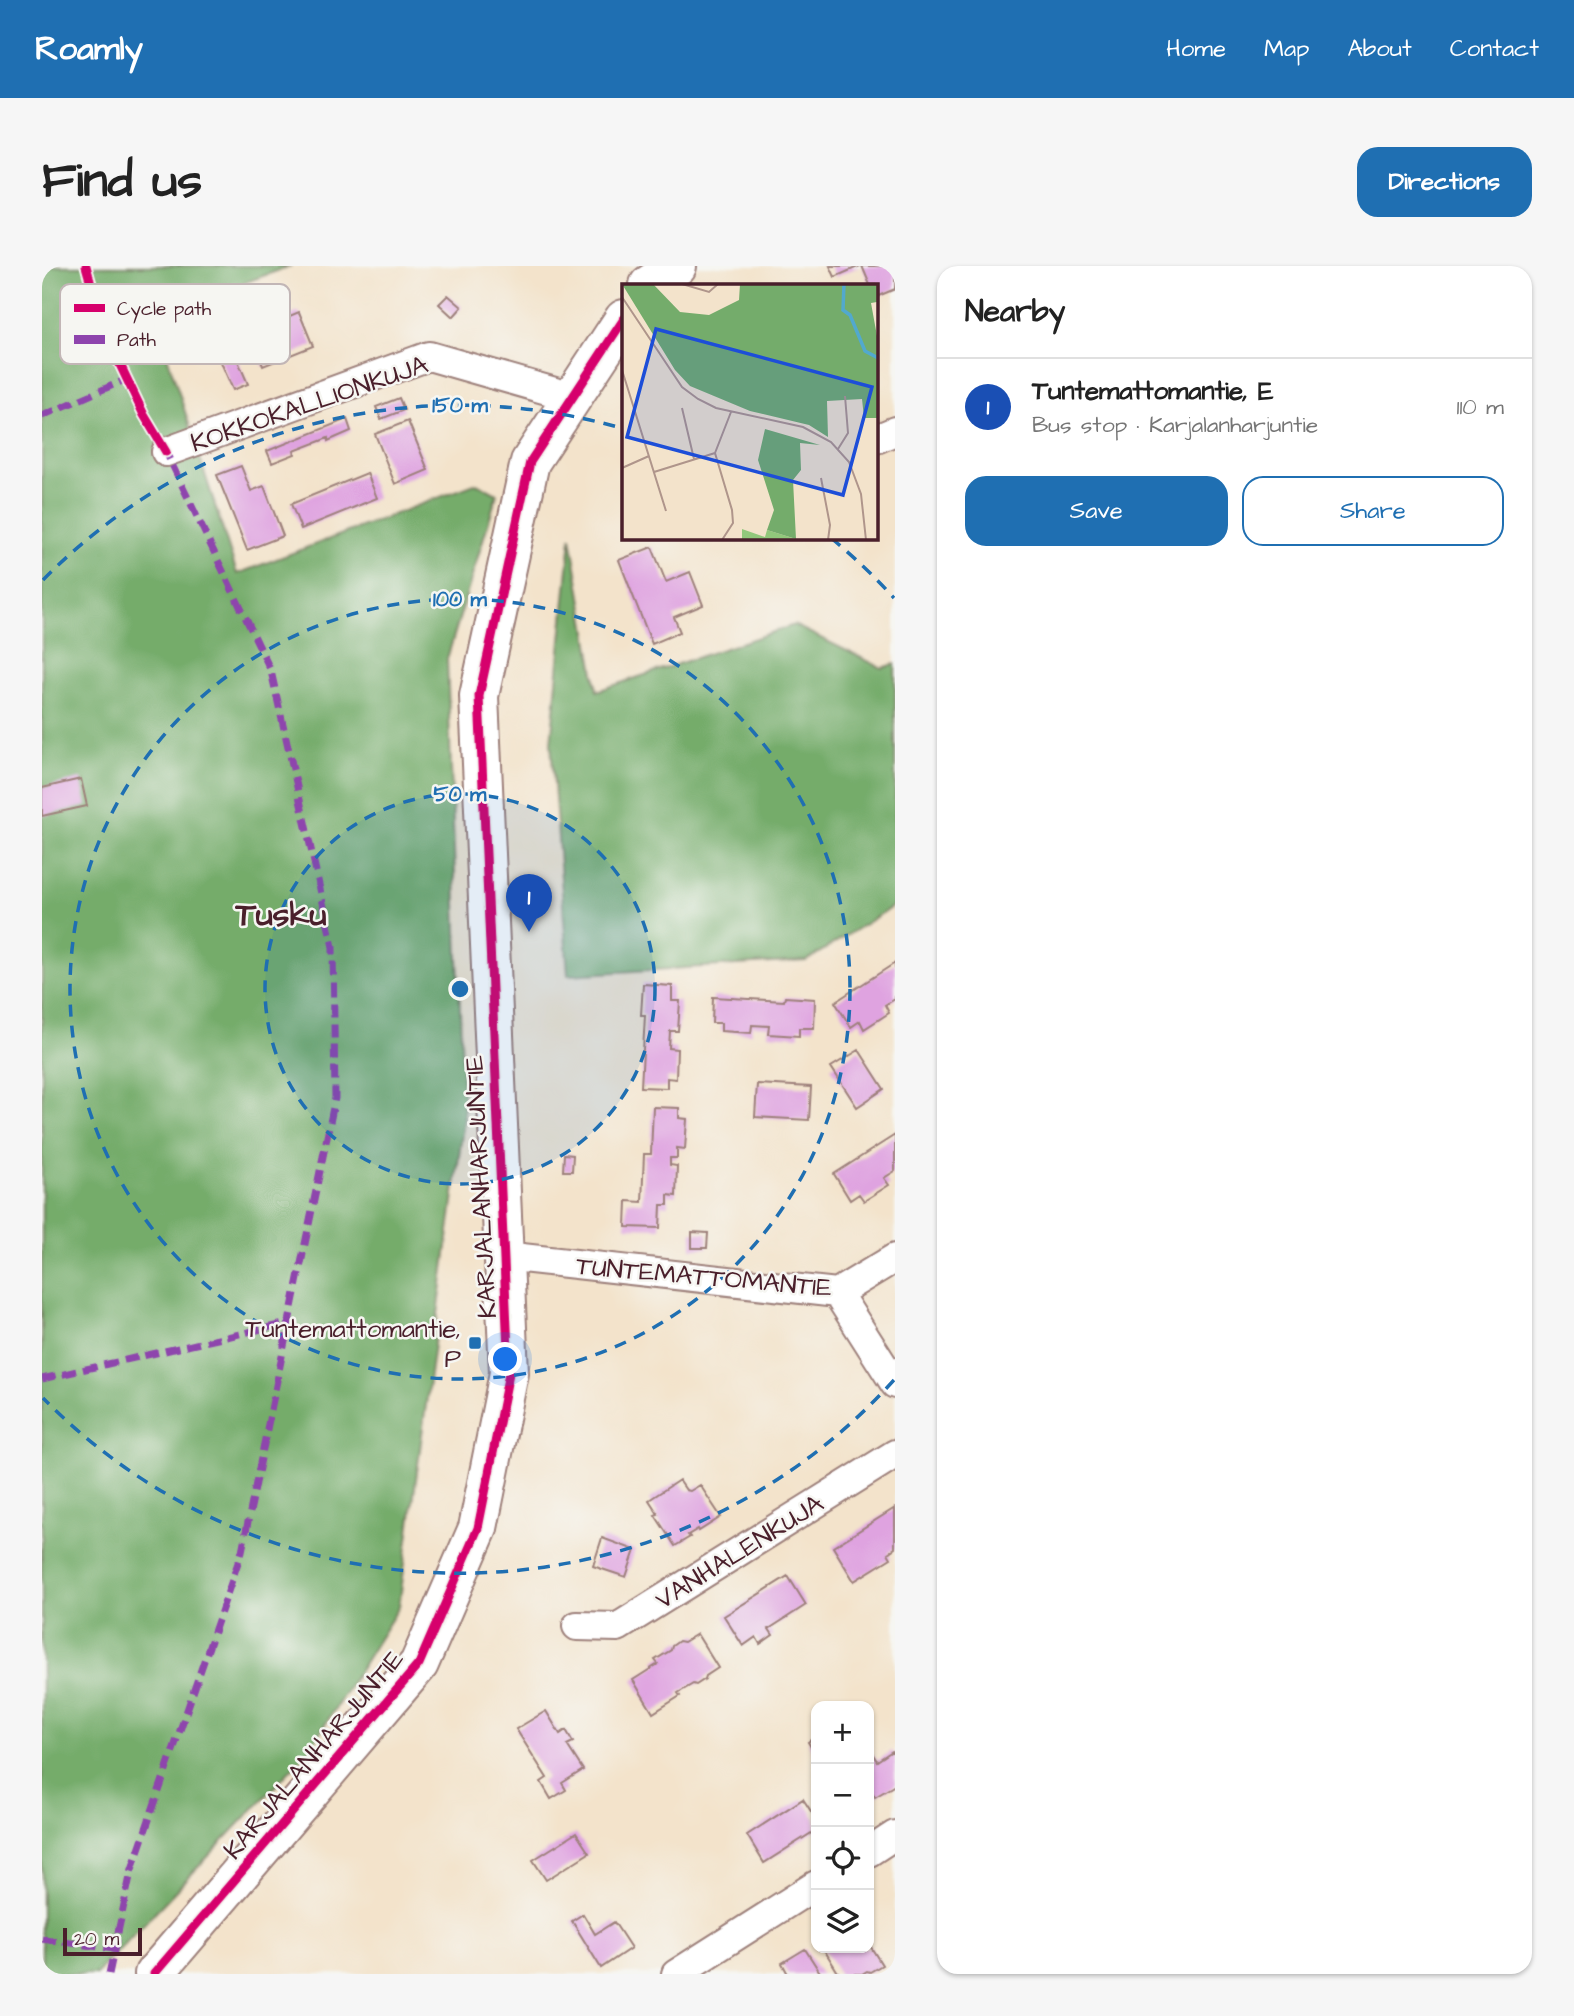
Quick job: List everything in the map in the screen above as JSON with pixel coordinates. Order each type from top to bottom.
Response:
[{"type":"street","points":[[650,284],[677,266]]},
{"type":"street","name":"KARJALANHARJUNTIE","points":[[154,1974],[419,1664],[478,1528],[509,1373],[479,696],[530,462],[622,322]]},
{"type":"street","name":"KOKKOKALLIONKUJA","points":[[166,452],[429,356],[572,397]]},
{"type":"street","points":[[878,438],[895,431]]},
{"type":"street","name":"TUNTEMATTOMANTIE","points":[[504,1256],[837,1293],[895,1258]]},
{"type":"street","points":[[837,1293],[895,1384]]},
{"type":"street","name":"VANHALENKUJA","points":[[577,1626],[618,1627],[895,1454]]},
{"type":"street","points":[[874,1849],[895,1835]]},
{"type":"street","points":[[676,1974],[811,1888]]},
{"type":"green space","points":[[42,266],[291,266],[241,284],[60,284],[60,364],[170,364],[237,574],[477,483],[497,494],[447,659],[464,1119],[399,1607],[308,1752],[96,1974],[42,1974]]},
{"type":"green space","points":[[571,537],[597,691],[794,625],[882,668],[895,664],[895,905],[806,961],[568,975],[551,743]]},
{"type":"building","points":[[830,266],[860,266],[835,277]]},
{"type":"building","points":[[862,266],[895,266],[895,289],[878,296],[878,284],[870,284]]},
{"type":"building","points":[[448,295],[462,307],[453,317],[439,304]]},
{"type":"building","points":[[299,312],[313,346],[290,355],[290,316]]},
{"type":"building","points":[[222,364],[239,364],[248,384],[233,390]]},
{"type":"building","points":[[399,398],[404,410],[381,419],[376,407]]},
{"type":"building","points":[[347,419],[351,431],[294,451],[295,454],[272,463],[267,451]]},
{"type":"building","points":[[408,421],[428,470],[395,484],[375,434]]},
{"type":"building","points":[[241,466],[251,491],[264,486],[283,536],[247,550],[217,475]]},
{"type":"building","points":[[367,473],[377,498],[301,529],[291,504]]},
{"type":"building","points":[[652,547],[666,582],[690,572],[703,605],[674,617],[680,632],[652,644],[619,560]]},
{"type":"building","points":[[81,779],[87,806],[42,816],[42,788]]},
{"type":"building","points":[[895,963],[895,999],[885,1005],[889,1013],[864,1029],[860,1021],[851,1027],[835,1002]]},
{"type":"building","points":[[643,984],[672,986],[672,1001],[680,1001],[678,1031],[670,1031],[669,1048],[677,1049],[676,1079],[667,1078],[667,1088],[641,1087],[645,1015],[641,1015]]},
{"type":"building","points":[[713,997],[784,1001],[785,997],[815,999],[814,1028],[799,1028],[799,1036],[768,1034],[769,1026],[752,1025],[751,1033],[721,1031],[721,1023],[712,1023]]},
{"type":"building","points":[[859,1050],[884,1089],[857,1107],[831,1067]]},
{"type":"building","points":[[757,1084],[811,1087],[809,1120],[755,1117]]},
{"type":"building","points":[[653,1107],[679,1108],[679,1118],[687,1119],[685,1149],[677,1148],[677,1158],[670,1158],[670,1165],[677,1166],[676,1196],[668,1195],[668,1205],[661,1205],[660,1228],[626,1227],[627,1201],[642,1202],[644,1154],[651,1154]]},
{"type":"building","points":[[895,1135],[895,1171],[884,1178],[889,1185],[864,1201],[859,1194],[850,1200],[834,1174]]},
{"type":"building","points":[[564,1154],[573,1155],[572,1171],[563,1171]]},
{"type":"building","points":[[692,1232],[708,1233],[707,1248],[692,1248]]},
{"type":"building","points":[[679,1480],[686,1490],[690,1491],[700,1485],[721,1517],[688,1535],[690,1537],[675,1546],[655,1515],[658,1514],[649,1500]]},
{"type":"building","points":[[895,1508],[895,1548],[888,1553],[891,1558],[854,1581],[833,1547]]},
{"type":"building","points":[[602,1538],[635,1550],[626,1577],[593,1566]]},
{"type":"building","points":[[788,1576],[806,1605],[769,1629],[773,1635],[760,1644],[756,1637],[743,1646],[724,1616]]},
{"type":"building","points":[[697,1634],[718,1668],[696,1685],[693,1684],[678,1693],[680,1696],[653,1713],[633,1680],[658,1664],[655,1660],[671,1650],[672,1646]]},
{"type":"building","points":[[546,1711],[560,1734],[566,1730],[573,1742],[567,1745],[583,1770],[562,1783],[566,1790],[551,1799],[541,1782],[547,1778],[516,1729]]},
{"type":"building","points":[[892,1751],[895,1755],[895,1785],[875,1797],[874,1756],[877,1761]]},
{"type":"building","points":[[803,1799],[811,1811],[811,1833],[764,1863],[747,1835]]},
{"type":"building","points":[[576,1833],[589,1853],[546,1880],[533,1860]]},
{"type":"building","points":[[583,1914],[595,1934],[614,1922],[631,1948],[601,1968],[572,1921]]},
{"type":"building","points":[[805,1949],[821,1974],[788,1974],[782,1963]]},
{"type":"building","points":[[874,1952],[882,1965],[862,1974],[839,1974],[826,1953]]},
{"type":"marked path","points":[[42,416],[127,379]]},
{"type":"marked path","points":[[109,1974],[131,1872],[242,1551],[335,1098],[333,947],[271,671],[166,452]]},
{"type":"marked path","points":[[42,1379],[288,1323]]},
{"type":"marked path","points":[[42,1939],[114,1949]]},
{"type":"cycle path","points":[[86,266],[91,284]]},
{"type":"cycle path","points":[[154,1974],[419,1664],[478,1528],[509,1373],[479,696],[530,462],[622,322]]},
{"type":"cycle path","points":[[120,364],[144,415],[166,452]]},
{"type":"place","name":"Tuntemattomantie, E","points":[[529,932]]},
{"type":"place","name":"Tuntemattomantie, P","points":[[475,1343]]},
{"type":"district","name":"Tusku","points":[[281,913]]}]
